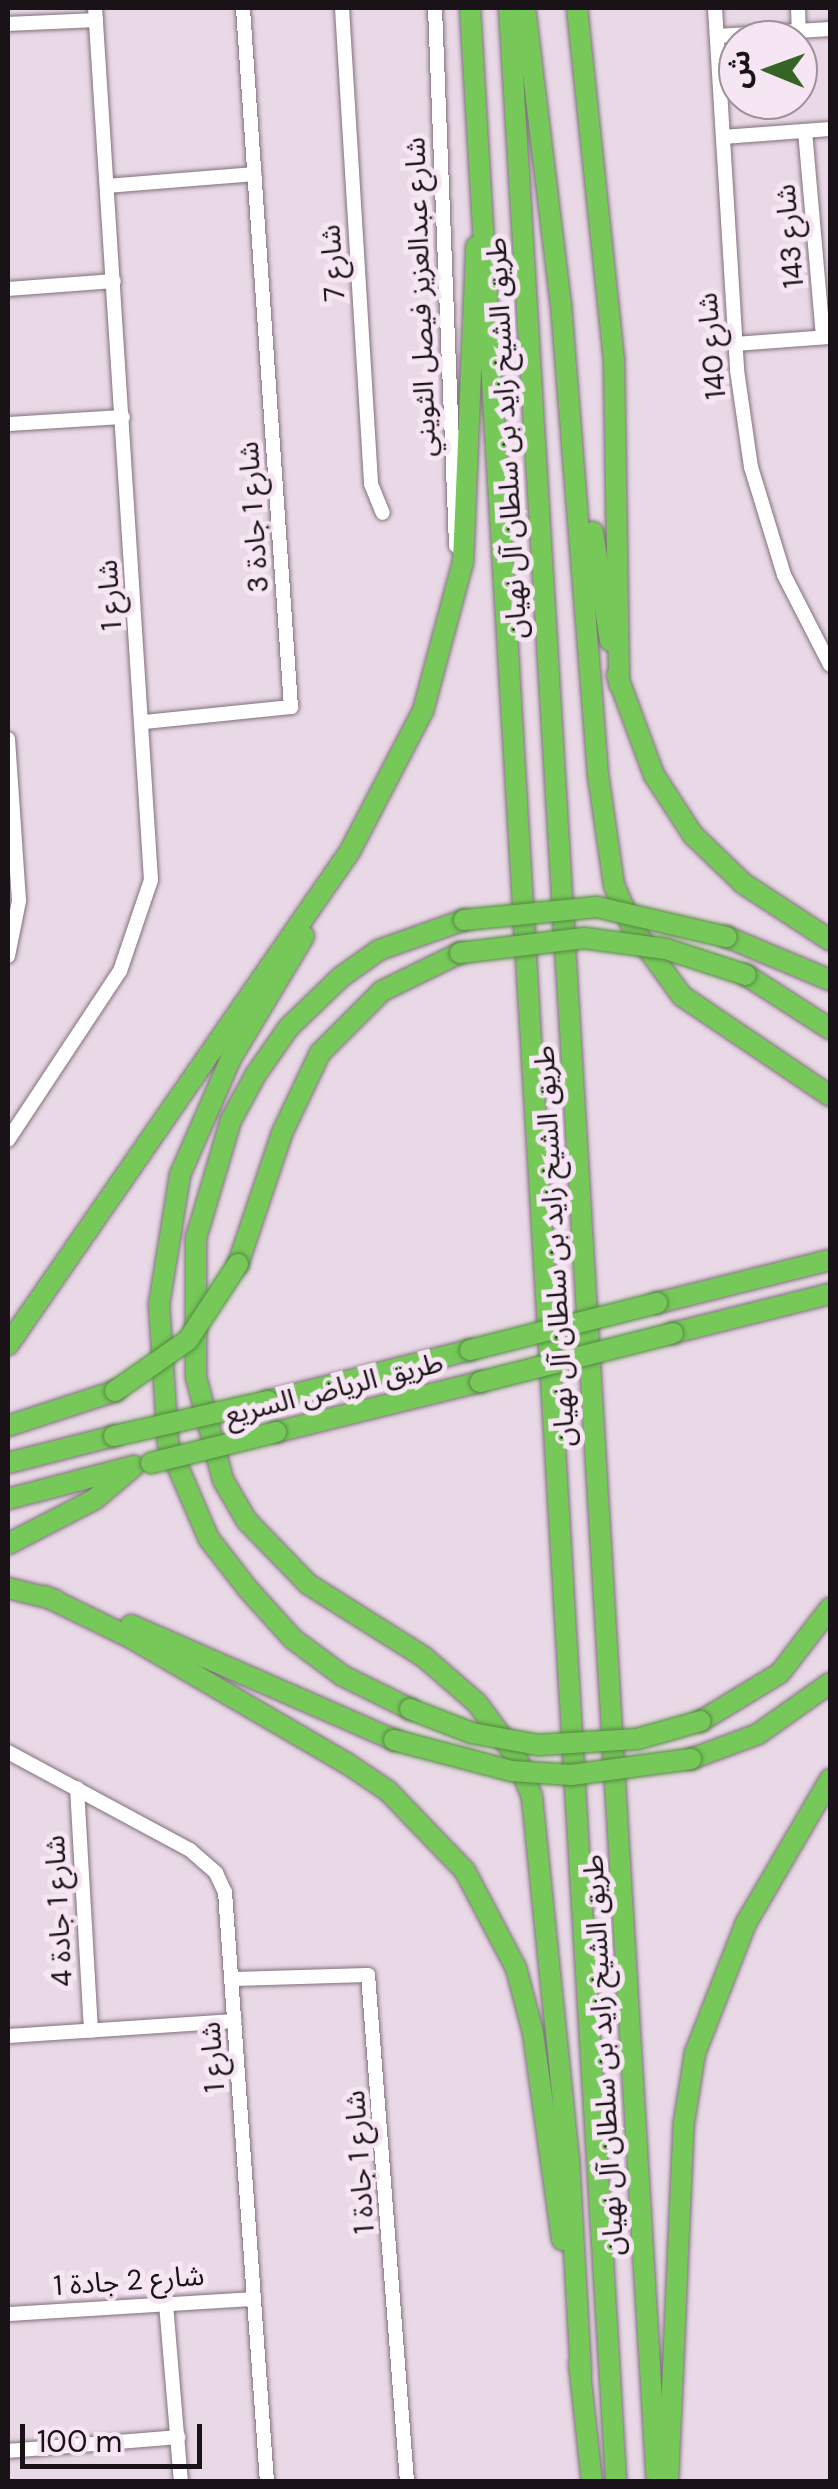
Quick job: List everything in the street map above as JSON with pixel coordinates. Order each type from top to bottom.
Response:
[{"type":"highway","name":"طريق الشيخ زايد بن سلطان آل نهيان","points":[[470,8],[616,2482]]},
{"type":"highway","name":"طريق الشيخ زايد بن سلطان آل نهيان","points":[[509,8],[656,2482]]},
{"type":"highway","points":[[524,8],[576,470],[598,775],[614,886],[632,928],[682,996],[830,1096]]},
{"type":"highway","points":[[577,8],[614,360],[619,684]]},
{"type":"highway","points":[[482,215],[469,301],[460,586],[423,711],[350,851],[231,1058],[180,1175],[165,1237],[159,1377],[168,1444],[209,1539],[292,1639],[372,1694],[472,1733],[538,1745],[637,1740],[701,1721],[780,1673],[830,1608]]},
{"type":"highway","points":[[576,470],[619,684],[654,775],[693,835],[744,884],[830,940]]},
{"type":"highway","points":[[8,1345],[350,851]]},
{"type":"highway","points":[[580,2374],[569,2159],[532,1797],[516,1756],[477,1704],[424,1657],[308,1584],[247,1521],[223,1480],[196,1377],[196,1238],[214,1166],[256,1074],[288,1027],[341,977],[379,950],[464,920],[597,907],[656,916],[727,938],[830,980]]},
{"type":"highway","points":[[8,1426],[116,1391],[188,1340],[238,1264],[282,1133],[320,1053],[382,992],[460,953],[542,939],[626,941],[746,975],[830,1029]]},
{"type":"highway","name":"طريق الرياض السريع","points":[[8,1463],[830,1260]]},
{"type":"highway","name":"طريق الرياض السريع","points":[[8,1499],[830,1294]]},
{"type":"highway","points":[[8,1544],[95,1499],[142,1464]]},
{"type":"highway","points":[[8,1588],[118,1619],[394,1740],[452,1760],[541,1773],[631,1771],[691,1758],[758,1734],[830,1683]]},
{"type":"highway","points":[[45,1596],[133,1639],[348,1764],[399,1801],[466,1871],[516,1968],[533,2032],[592,2482]]},
{"type":"highway","points":[[668,2482],[684,2122],[695,2053],[746,1923],[830,1779]]},
{"type":"highway","points":[[746,1923],[830,1794]]},
{"type":"street","name":"شارع 1 جادة 3","points":[[144,722],[282,712],[291,706],[243,8]]},
{"type":"street","name":"شارع 7","points":[[342,8],[371,484],[383,513]]},
{"type":"street","name":"شارع عبدالعزيز فيصل الثويني","points":[[435,8],[460,586]]},
{"type":"street","name":"شارع 140","points":[[715,8],[736,344],[765,522],[796,601],[830,665]]},
{"type":"street","points":[[8,24],[96,14]]},
{"type":"street","name":"شارع 1","points":[[8,1140],[120,971],[144,916],[152,861],[96,14]]},
{"type":"street","points":[[723,137],[830,129]]},
{"type":"street","name":"شارع 143","points":[[805,131],[823,232],[827,337]]},
{"type":"street","points":[[108,186],[255,174]]},
{"type":"street","points":[[8,289],[114,281]]},
{"type":"street","points":[[736,344],[827,337]]},
{"type":"street","points":[[8,424],[123,417]]},
{"type":"street","points":[[8,739],[11,837],[19,901],[8,956]]},
{"type":"street","name":"شارع 1","points":[[8,1752],[208,1864],[227,1902],[267,2482]]},
{"type":"street","name":"شارع 1 جادة 4","points":[[78,1788],[91,2030]]},
{"type":"street","name":"شارع 1 جادة 1","points":[[232,1979],[368,1975],[406,2482]]},
{"type":"street","points":[[8,2036],[235,2020]]},
{"type":"street","name":"شارع 2 جادة 1","points":[[8,2314],[253,2299]]},
{"type":"street","points":[[166,2304],[181,2482]]},
{"type":"street","points":[[8,2452],[178,2437]]}]
